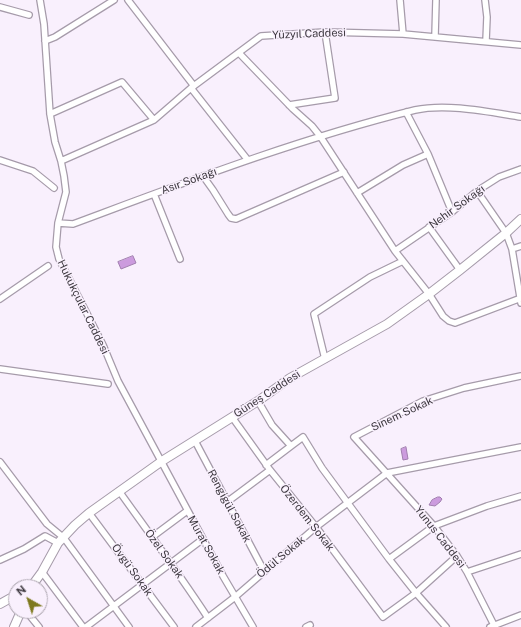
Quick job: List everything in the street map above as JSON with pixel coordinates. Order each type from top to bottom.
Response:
[{"type":"main road","name":"Güneş Caddesi","points":[[36,579],[61,540],[75,524],[89,513],[162,461],[258,401],[290,378],[387,324],[460,270],[521,219]]},
{"type":"street","name":"Hukukçular Caddesi","points":[[40,0],[45,41],[50,114],[55,142],[61,161],[66,192],[58,223],[56,247],[59,259],[103,345],[118,381],[162,461]]},
{"type":"street","points":[[45,41],[55,37],[114,0]]},
{"type":"street","points":[[128,0],[192,87],[248,159]]},
{"type":"street","points":[[400,0],[403,34]]},
{"type":"street","points":[[435,36],[436,0]]},
{"type":"street","points":[[485,0],[487,17],[486,41]]},
{"type":"street","points":[[0,7],[29,15]]},
{"type":"street","points":[[289,105],[335,98],[325,32]]},
{"type":"street","name":"Yüzyıl Caddesi","points":[[61,161],[154,120],[192,87],[261,36],[325,32],[403,34],[521,45]]},
{"type":"street","points":[[239,53],[320,136],[395,251],[429,294],[445,318],[456,323],[521,298]]},
{"type":"street","points":[[50,114],[122,82],[154,120]]},
{"type":"street","name":"Asır Sokağı","points":[[58,223],[73,224],[248,159],[320,136],[406,112],[427,108],[468,109],[521,117]]},
{"type":"street","points":[[406,112],[428,154],[452,212]]},
{"type":"street","points":[[357,193],[404,165],[428,154]]},
{"type":"street","points":[[0,160],[33,171],[54,188]]},
{"type":"street","name":"Nehir Sokağı","points":[[395,251],[452,212],[499,176],[521,169]]},
{"type":"street","points":[[203,176],[214,190],[229,216],[237,219],[344,172]]},
{"type":"street","points":[[477,192],[506,233],[519,276],[521,303]]},
{"type":"street","points":[[154,194],[180,259]]},
{"type":"street","points":[[429,227],[460,270]]},
{"type":"street","points":[[512,249],[521,246]]},
{"type":"street","points":[[325,359],[314,314],[370,277],[403,261]]},
{"type":"street","points":[[0,300],[48,266]]},
{"type":"street","points":[[0,369],[108,384]]},
{"type":"street","name":"Sinem Sokak","points":[[387,473],[354,437],[423,401],[464,388],[521,376]]},
{"type":"street","points":[[258,401],[272,425],[291,446]]},
{"type":"street","name":"Özerdem Sokak","points":[[232,417],[268,467],[383,617],[416,593]]},
{"type":"street","points":[[227,502],[291,446],[304,437],[322,468],[389,560],[446,627]]},
{"type":"street","name":"Rengigül Sokak","points":[[195,441],[264,571]]},
{"type":"street","points":[[387,473],[521,447]]},
{"type":"street","name":"Murat Sokak","points":[[162,461],[203,539],[253,627]]},
{"type":"street","points":[[0,462],[129,627]]},
{"type":"street","name":"Ödül Sokak","points":[[196,627],[235,597],[264,571],[348,502],[387,473]]},
{"type":"street","name":"Yunus Caddesi","points":[[387,473],[434,526],[457,556],[468,572],[493,627]]},
{"type":"street","name":"Özel Sokak","points":[[119,491],[172,564],[208,618]]},
{"type":"street","points":[[389,560],[434,526],[487,506],[521,496]]},
{"type":"street","points":[[152,537],[188,511]]},
{"type":"street","name":"Övgü Sokak","points":[[89,513],[174,627]]},
{"type":"street","points":[[0,560],[24,549],[45,536],[61,540]]},
{"type":"street","points":[[42,572],[84,627],[114,607],[203,539]]},
{"type":"street","points":[[468,572],[521,554]]},
{"type":"street","points":[[416,593],[457,556]]},
{"type":"street","points":[[493,627],[521,615]]},
{"type":"street","points":[[32,619],[39,627]]},
{"type":"shaded area","points":[[133,256],[136,263],[121,269],[118,262]]},
{"type":"shaded area","points":[[406,447],[408,459],[403,460],[401,449]]},
{"type":"shaded area","points":[[438,497],[442,499],[440,502],[435,506],[429,505],[432,500]]}]
